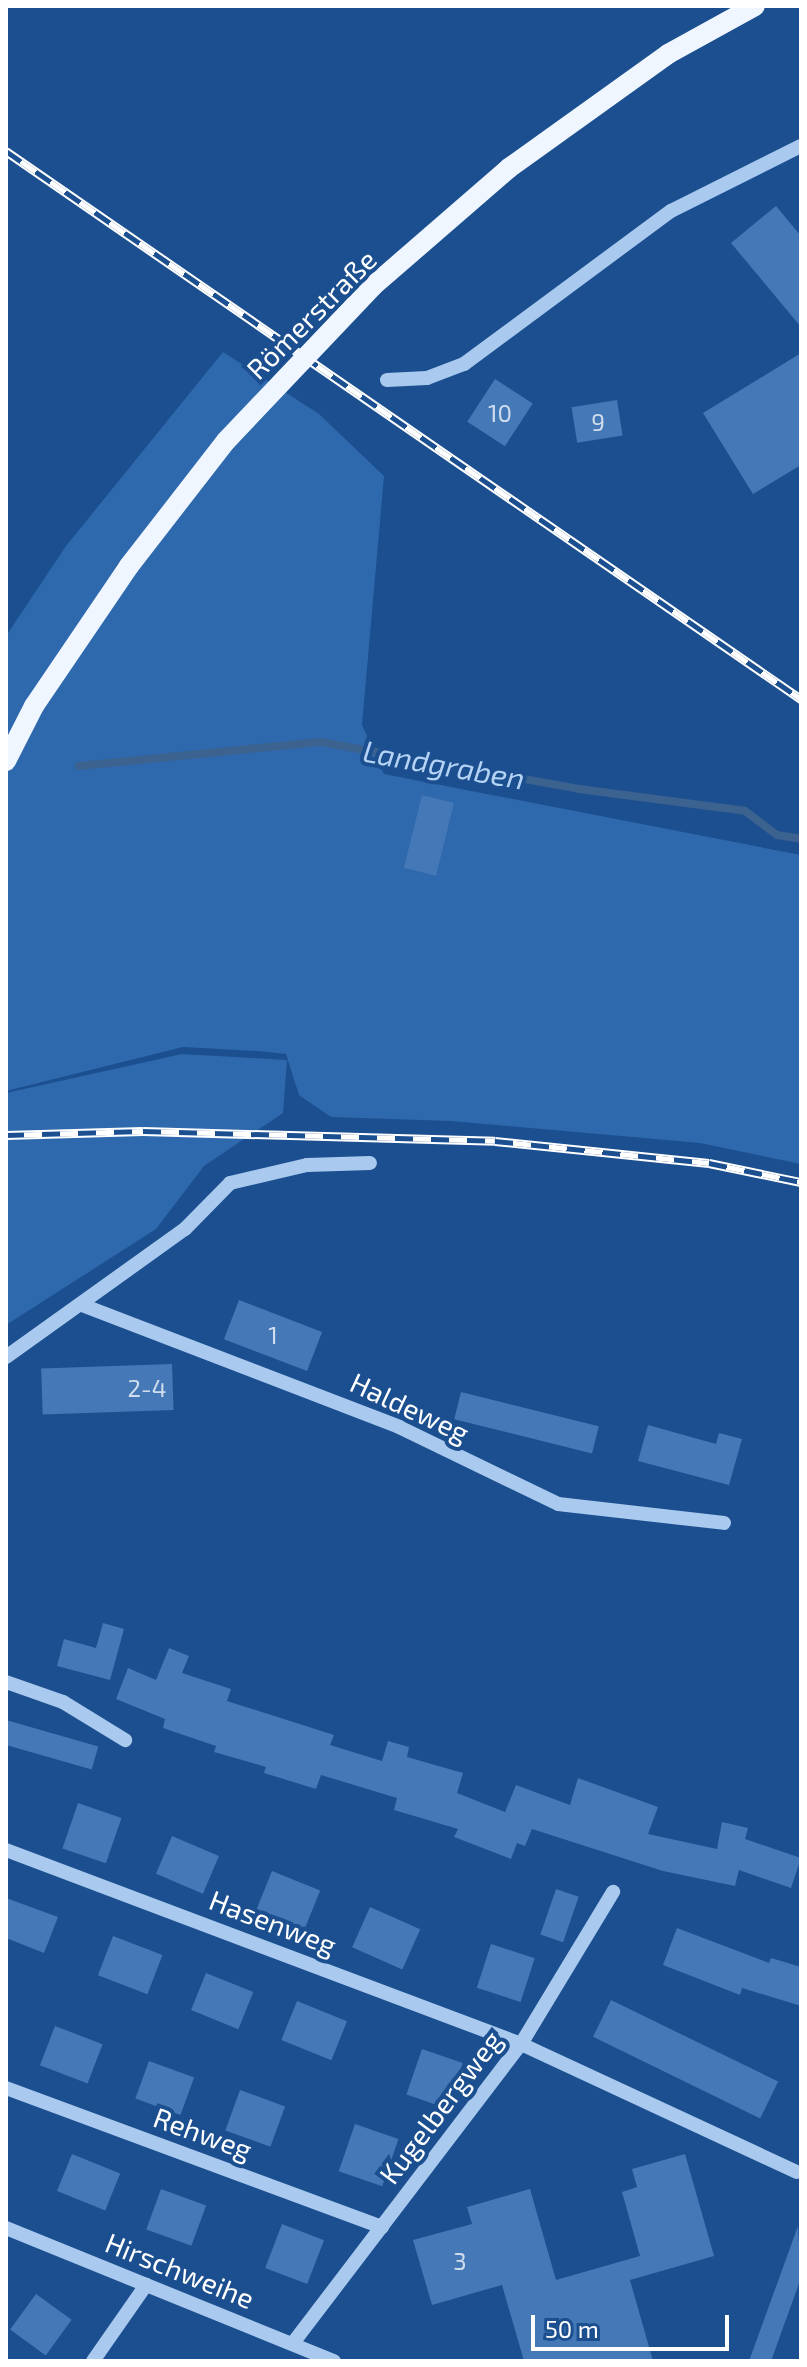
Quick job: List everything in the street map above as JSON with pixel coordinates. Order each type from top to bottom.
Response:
[{"type":"main road","name":"Römerstraße","points":[[6,761],[34,706],[129,566],[226,441],[373,286],[509,168],[668,54],[755,6]]},
{"type":"street","points":[[387,380],[427,378],[464,364],[671,211],[801,146]]},
{"type":"street","points":[[6,1357],[185,1229],[230,1183],[307,1165],[370,1163]]},
{"type":"street","name":"Haldeweg","points":[[82,1305],[357,1409],[558,1504],[724,1523]]},
{"type":"street","points":[[6,1682],[63,1702],[125,1740]]},
{"type":"street","name":"Hasenweg","points":[[6,1850],[521,2044],[797,2172]]},
{"type":"street","name":"Kugelbergweg","points":[[293,2343],[521,2044],[613,1892]]},
{"type":"street","name":"Rehweg","points":[[6,2088],[382,2227]]},
{"type":"street","name":"Hirschweihe","points":[[6,2228],[334,2361]]},
{"type":"street","points":[[93,2361],[146,2285]]},
{"type":"shaded area","points":[[223,352],[319,414],[384,476],[362,725],[384,774],[801,855],[801,1164],[700,1143],[451,1121],[331,1117],[299,1095],[286,1054],[257,1051],[183,1047],[6,1091],[6,636],[66,546]]},
{"type":"shaded area","points":[[182,1054],[287,1060],[283,1113],[204,1166],[156,1229],[6,1325],[6,1093]]},
{"type":"building","points":[[776,206],[801,236],[801,327],[731,243]]},
{"type":"building","points":[[801,353],[801,465],[753,494],[703,413]]},
{"type":"building","points":[[495,379],[533,404],[505,446],[467,422]]},
{"type":"building","points":[[617,400],[623,436],[577,443],[572,407]]},
{"type":"building","points":[[422,795],[454,803],[436,876],[404,868]]},
{"type":"building","points":[[239,1300],[322,1332],[307,1371],[224,1339]]},
{"type":"building","points":[[172,1364],[174,1410],[43,1415],[41,1369]]},
{"type":"building","points":[[461,1392],[599,1426],[592,1454],[454,1419]]},
{"type":"building","points":[[648,1425],[716,1444],[719,1433],[742,1439],[729,1485],[638,1461]]},
{"type":"building","points":[[103,1623],[124,1629],[110,1680],[57,1666],[64,1639],[96,1648]]},
{"type":"building","points":[[169,1648],[189,1656],[182,1673],[231,1689],[227,1701],[334,1735],[330,1745],[382,1761],[388,1741],[409,1747],[407,1757],[463,1773],[457,1793],[505,1812],[516,1785],[570,1805],[578,1778],[658,1807],[648,1834],[717,1849],[722,1822],[748,1828],[745,1839],[801,1858],[791,1888],[739,1870],[735,1886],[663,1871],[532,1829],[525,1846],[517,1843],[511,1859],[454,1837],[458,1829],[394,1810],[397,1798],[321,1775],[316,1789],[264,1773],[266,1767],[214,1752],[216,1746],[163,1728],[165,1719],[116,1699],[128,1668],[156,1680]]},
{"type":"building","points":[[6,1720],[98,1746],[92,1770],[6,1745]]},
{"type":"building","points":[[78,1803],[121,1818],[106,1863],[62,1848]]},
{"type":"building","points":[[172,1836],[219,1856],[203,1894],[156,1874]]},
{"type":"building","points":[[272,1871],[320,1890],[304,1931],[256,1912]]},
{"type":"building","points":[[556,1889],[579,1897],[563,1942],[540,1934]]},
{"type":"building","points":[[6,1898],[58,1917],[44,1953],[6,1938]]},
{"type":"building","points":[[370,1907],[420,1929],[402,1970],[352,1947]]},
{"type":"building","points":[[677,1928],[769,1963],[771,1958],[801,1967],[801,2006],[742,1988],[740,1995],[663,1965]]},
{"type":"building","points":[[113,1936],[162,1955],[147,1994],[98,1975]]},
{"type":"building","points":[[491,1944],[535,1958],[521,2002],[477,1988]]},
{"type":"building","points":[[206,1973],[253,1992],[238,2029],[191,2010]]},
{"type":"building","points":[[611,2000],[778,2082],[760,2118],[593,2037]]},
{"type":"building","points":[[297,2001],[347,2021],[331,2060],[281,2040]]},
{"type":"building","points":[[55,2026],[103,2044],[88,2083],[40,2065]]},
{"type":"building","points":[[422,2049],[463,2063],[447,2108],[406,2094]]},
{"type":"building","points":[[149,2061],[194,2077],[180,2115],[135,2099]]},
{"type":"building","points":[[240,2090],[285,2106],[270,2147],[225,2130]]},
{"type":"building","points":[[355,2124],[398,2139],[382,2186],[339,2171]]},
{"type":"building","points":[[72,2154],[120,2173],[105,2211],[57,2191]]},
{"type":"building","points":[[685,2154],[714,2256],[630,2280],[653,2361],[524,2361],[502,2285],[432,2305],[413,2240],[472,2224],[467,2207],[530,2189],[556,2280],[640,2256],[622,2192],[637,2187],[632,2169]]},
{"type":"building","points":[[161,2189],[206,2205],[191,2246],[146,2229]]},
{"type":"building","points":[[282,2224],[324,2240],[307,2284],[265,2268]]},
{"type":"building","points":[[798,2226],[801,2278],[771,2361],[749,2361]]},
{"type":"building","points":[[36,2294],[72,2320],[46,2355],[10,2330]]},
{"type":"waterway","name":"Landgraben","points":[[79,766],[321,742],[579,789],[745,811],[777,835],[801,839]]},
{"type":"railway","points":[[6,151],[801,699]]},
{"type":"railway","points":[[6,1135],[143,1131],[495,1141],[709,1163],[801,1182]]}]
